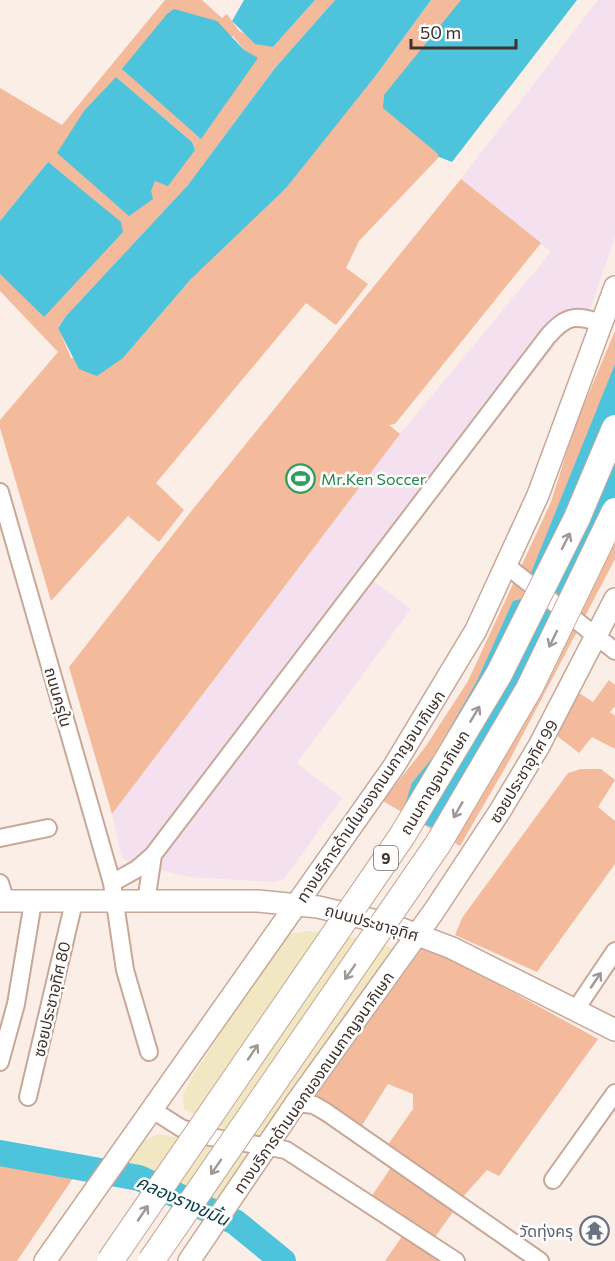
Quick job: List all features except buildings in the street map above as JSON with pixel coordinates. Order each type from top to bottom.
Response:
[{"type":"highway","name":"ถนนกาญจนาภิเษก","points":[[110,1261],[402,836],[500,674],[577,519],[615,428]]},
{"type":"highway","name":"ถนนกาญจนาภิเษก","points":[[151,1261],[438,844],[529,689],[615,511]]},
{"type":"main road","name":"ทางบริการด้านในของถนนกาญจนาภิเษก","points":[[45,1261],[394,766],[476,630],[538,495],[615,287]]},
{"type":"main road","name":"ซอยประชาอุทิศ 99","points":[[418,934],[489,829],[540,746],[615,599]]},
{"type":"main road","name":"ถนนประชาอุทิศ","points":[[2,895],[33,902],[74,902],[114,892],[146,902],[258,901],[298,904],[358,916],[418,934],[490,966],[615,1030]]},
{"type":"main road","name":"ทางบริการด้านนอกของถนนกาญจนาภิเษก","points":[[189,1261],[296,1102],[418,934]]},
{"type":"street","points":[[114,892],[153,855],[548,336],[565,319],[576,317],[603,323]]},
{"type":"street","name":"ถนนครุใน","points":[[0,492],[114,892],[125,970],[149,1052]]},
{"type":"street","points":[[507,566],[615,651]]},
{"type":"street","points":[[0,838],[48,828]]},
{"type":"street","points":[[146,902],[153,855]]},
{"type":"street","points":[[0,1062],[16,1004],[33,902]]},
{"type":"street","name":"ซอยประชาอุทิศ 80","points":[[28,1097],[74,902]]},
{"type":"street","points":[[576,1009],[615,951]]},
{"type":"street","points":[[553,1180],[615,1093]]},
{"type":"street","points":[[296,1102],[314,1105],[326,1112],[540,1261]]},
{"type":"street","points":[[151,1109],[181,1128],[205,1136],[286,1150],[456,1261]]},
{"type":"shaded area","points":[[165,0],[202,0],[222,18],[227,14],[239,31],[273,47],[315,0],[335,0],[275,68],[188,185],[58,327],[71,358],[123,358],[191,279],[377,74],[431,0],[461,0],[449,17],[439,157],[359,241],[346,268],[368,284],[336,325],[306,303],[156,483],[184,510],[159,542],[128,516],[51,601],[0,428],[0,420],[58,352],[0,291],[0,274],[44,316],[48,162],[0,221],[0,88],[62,125]],"holes":[[[233,36],[244,50],[194,132],[123,69]],[[116,77],[192,142],[195,150],[155,181],[150,191]]]},
{"type":"shaded area","points":[[598,0],[615,0],[615,237],[588,315],[568,329],[372,580],[411,609],[297,763],[342,798],[284,879],[273,882],[190,877],[129,863],[122,858],[112,814],[400,434],[551,252],[461,179]]},
{"type":"shaded area","points":[[461,179],[541,243],[395,424],[389,425],[400,434],[112,814],[69,667],[193,509]]},
{"type":"shaded area","points":[[615,331],[615,559],[509,761],[460,846],[383,801],[426,746],[468,681],[551,502],[575,426]]},
{"type":"shaded area","points":[[609,680],[615,685],[615,706],[610,712],[615,716],[615,749],[592,737],[579,753],[556,735],[576,691],[593,702]]},
{"type":"shaded area","points":[[581,769],[601,769],[615,780],[598,807],[615,821],[615,864],[537,972],[455,935],[462,918],[568,773]]},
{"type":"shaded area","points":[[425,944],[598,1039],[499,1176],[487,1170],[460,1200],[387,1146],[413,1109],[413,1094],[388,1084],[359,1130],[314,1098]]},
{"type":"shaded area","points":[[0,1160],[73,1178],[17,1261],[0,1261]]},
{"type":"shaded area","points":[[392,1166],[455,1209],[433,1240],[371,1197]]},
{"type":"shaded area","points":[[403,1235],[447,1261],[385,1261]]},
{"type":"sand","points":[[309,931],[382,942],[394,951],[259,1138],[214,1125],[184,1109],[183,1095],[192,1077],[285,935]]},
{"type":"sand","points":[[159,1134],[209,1143],[247,1157],[244,1166],[218,1203],[126,1165],[143,1141]]},
{"type":"water","points":[[244,0],[315,0],[273,47],[255,44],[232,21]]},
{"type":"water","points":[[335,0],[431,0],[377,74],[286,188],[191,279],[123,358],[97,376],[79,369],[58,328],[66,316],[188,185],[275,68]]},
{"type":"water","points":[[461,0],[577,0],[452,162],[439,157],[383,108],[384,95]]},
{"type":"water","points":[[174,9],[217,21],[244,50],[258,58],[201,139],[122,69],[167,14]]},
{"type":"water","points":[[116,77],[192,142],[195,150],[168,186],[155,181],[151,191],[153,199],[129,216],[57,153],[84,111]]},
{"type":"water","points":[[48,162],[121,222],[123,232],[44,317],[0,274],[0,221]]},
{"type":"water","points":[[615,364],[615,539],[583,606],[553,595],[531,573]]},
{"type":"water","points":[[525,598],[547,609],[569,627],[457,832],[428,826],[403,811],[412,783],[434,756],[477,681],[513,601]]},
{"type":"waterway","name":"คลองรางขมิ้น","points":[[0,1153],[139,1178],[235,1222],[283,1261]]},
{"type":"place","name":"Mr.Ken Soccer","points":[[300,478]]},
{"type":"place","name":"วัดทุ่งครุ","points":[[594,1230]]}]
